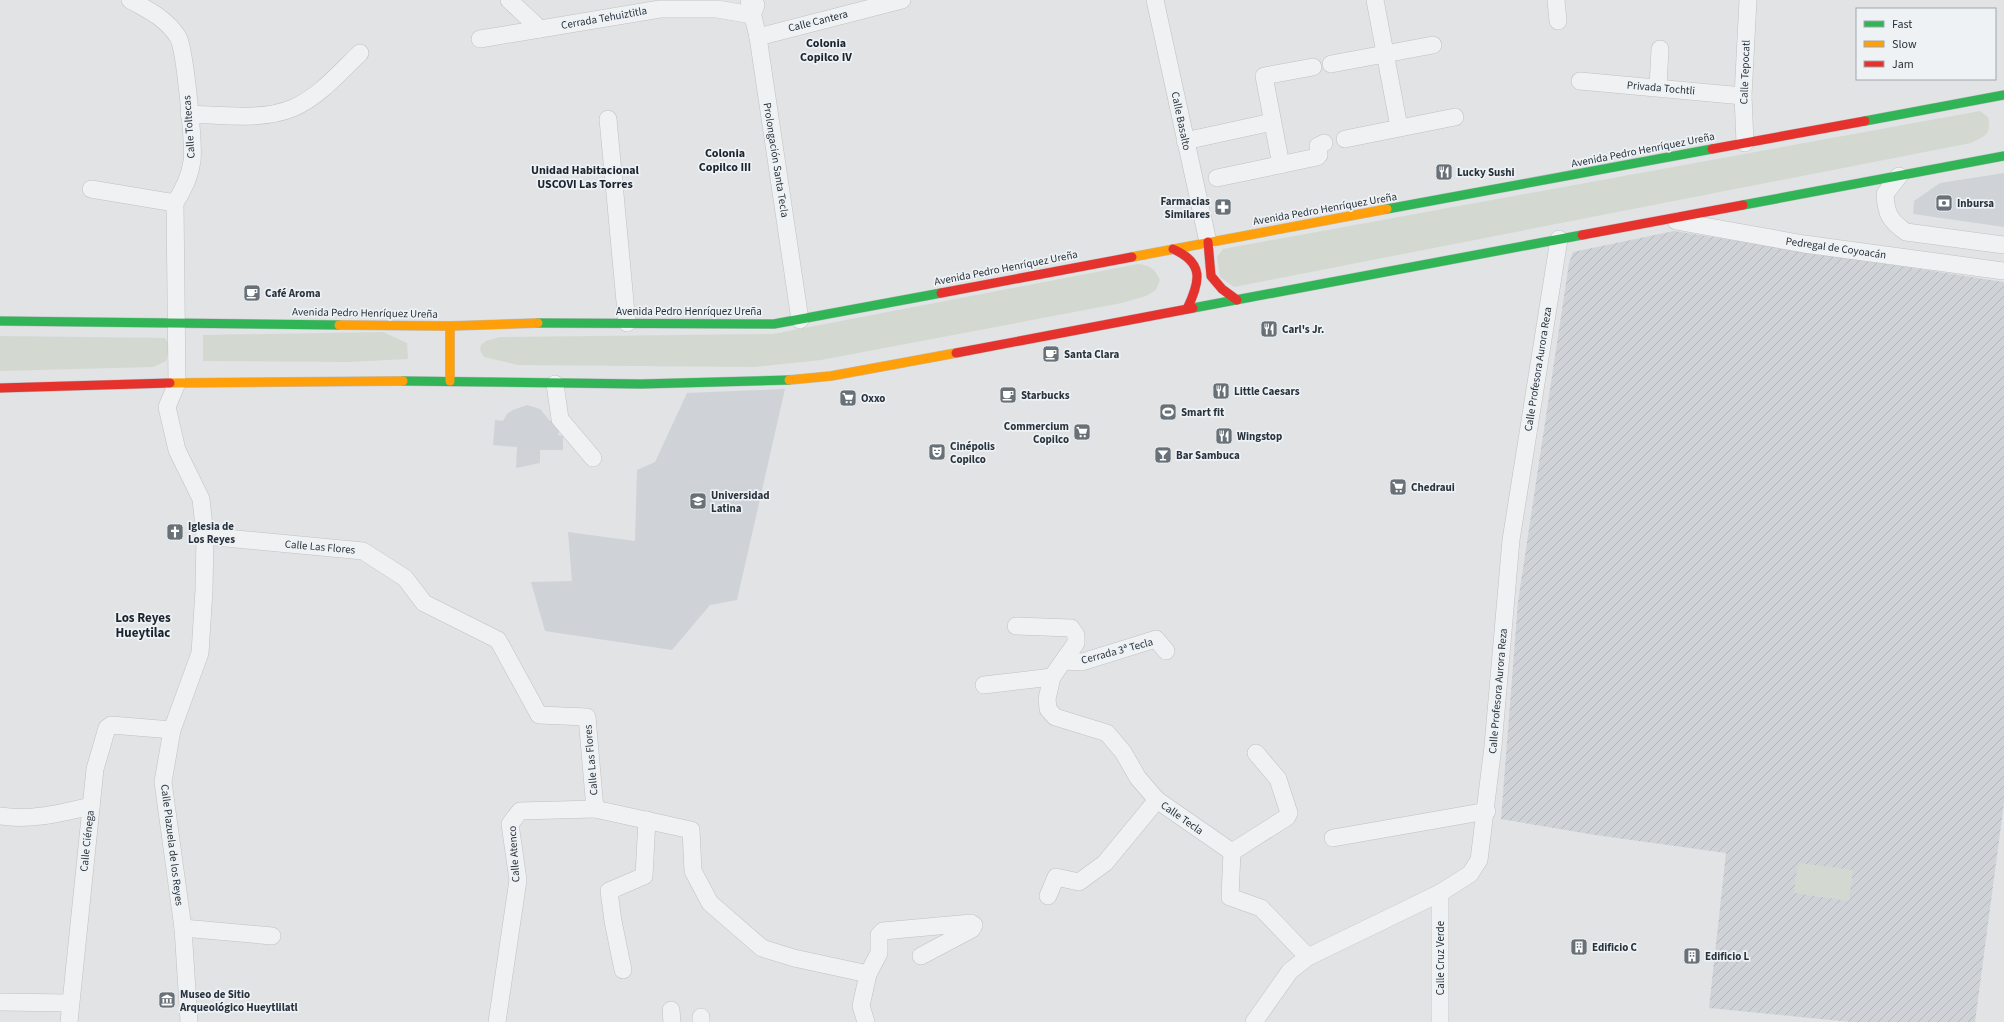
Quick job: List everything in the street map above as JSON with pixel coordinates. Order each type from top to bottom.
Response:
[{"type":"main road","name":"Avenida Pedro Henríquez Ureña","points":[[0,321],[450,326],[521,323],[774,324],[2004,95]]},
{"type":"main road","points":[[0,390],[176,383],[450,381],[555,384],[712,385],[778,382],[831,376],[2004,156]]},
{"type":"main road","points":[[1208,242],[1210,249],[1209,270],[1211,277],[1221,289],[1237,300]]},
{"type":"main road","points":[[1173,249],[1186,254],[1191,259],[1197,272],[1198,286],[1186,309]]},
{"type":"main road","points":[[450,326],[450,381]]},
{"type":"street","name":"Calle Toltecas","points":[[130,0],[163,19],[178,38],[184,61],[192,160],[187,184],[175,203]]},
{"type":"street","points":[[509,0],[540,29]]},
{"type":"street","name":"Calle Cantera","points":[[758,37],[902,0]]},
{"type":"street","name":"Calle Basalto","points":[[1155,0],[1208,242]]},
{"type":"street","points":[[1375,0],[1399,127]]},
{"type":"street","points":[[1556,0],[1558,21]]},
{"type":"street","name":"Calle Tepocatl","points":[[1745,143],[1743,96],[1748,0]]},
{"type":"street","name":"Cerrada Tehuiztitla","points":[[480,39],[540,29],[655,4],[717,9],[753,5]]},
{"type":"street","name":"Prolongación Santa Tecla","points":[[753,5],[800,320]]},
{"type":"street","points":[[1331,64],[1433,44]]},
{"type":"street","points":[[1658,87],[1660,49]]},
{"type":"street","points":[[189,114],[267,115],[294,107],[316,93],[360,53]]},
{"type":"street","points":[[1281,165],[1264,76],[1313,67]]},
{"type":"street","name":"Privada Tochtli","points":[[1580,81],[1743,96]]},
{"type":"street","points":[[1345,139],[1455,117]]},
{"type":"street","points":[[608,119],[627,323]]},
{"type":"street","points":[[1186,140],[1272,122]]},
{"type":"street","points":[[1217,178],[1317,157],[1319,155],[1318,146],[1324,144]]},
{"type":"street","points":[[1899,176],[1885,194],[1885,209],[1894,224],[1906,232],[2004,245]]},
{"type":"street","points":[[91,189],[175,203],[176,323]]},
{"type":"street","name":"Pedregal de Coyoacán","points":[[1668,219],[1804,244],[2004,272]]},
{"type":"street","name":"Calle Profesora Aurora Reza","points":[[1254,1022],[1290,971],[1308,957],[1440,893],[1470,874],[1479,860],[1486,811],[1511,540],[1559,240]]},
{"type":"street","name":"Calle Plazuela de los Reyes","points":[[176,323],[176,383],[167,407],[177,450],[201,498],[204,536],[204,590],[200,653],[172,730],[163,782],[183,928],[189,1022]]},
{"type":"street","points":[[555,384],[560,419],[593,458]]},
{"type":"street","name":"Calle Las Flores","points":[[204,536],[363,551],[404,578],[424,603],[498,640],[539,715],[587,716],[595,809],[691,830],[693,871],[710,903],[762,948],[794,958],[868,974]]},
{"type":"street","name":"Calle Tecla","points":[[1016,626],[1071,628],[1076,635],[1076,643],[1052,677],[1047,699],[1048,709],[1055,718],[1107,732],[1123,752],[1138,778],[1157,800],[1232,852]]},
{"type":"street","name":"Cerrada 3ª Tecla","points":[[1064,661],[1082,662],[1156,638],[1166,651]]},
{"type":"street","points":[[984,686],[1052,677]]},
{"type":"street","name":"Calle Ciénega","points":[[69,1022],[90,806],[95,770],[107,728],[111,725],[172,730]]},
{"type":"street","points":[[1256,753],[1278,779],[1289,813],[1288,817],[1232,852],[1230,897],[1261,908],[1308,957]]},
{"type":"street","points":[[1048,896],[1056,877],[1079,882],[1105,863],[1157,800]]},
{"type":"street","points":[[0,816],[17,819],[90,806]]},
{"type":"street","name":"Calle Atenco","points":[[497,1022],[518,880],[510,824],[520,811],[595,809]]},
{"type":"street","points":[[1333,838],[1486,811]]},
{"type":"street","points":[[623,970],[613,921],[609,891],[644,876],[647,820]]},
{"type":"street","name":"Calle Cruz Verde","points":[[1440,893],[1440,1022]]},
{"type":"street","points":[[866,1022],[861,1006],[868,974],[879,953],[880,935],[883,931],[970,923],[974,925],[972,929],[921,956]]},
{"type":"street","points":[[183,928],[272,936]]},
{"type":"street","points":[[0,1002],[70,1003]]},
{"type":"shaded area","points":[[1980,111],[1988,117],[1988,131],[1984,136],[1971,143],[1234,287],[1220,277],[1217,257],[1223,249]]},
{"type":"shaded area","points":[[2004,173],[2004,227],[1913,214],[1914,201],[1940,183]]},
{"type":"shaded area","points":[[1674,231],[2004,282],[2004,803],[1975,1022],[1851,1022],[1709,1008],[1726,853],[1595,835],[1501,819],[1518,602],[1569,263],[1573,252]]},
{"type":"shaded area","points":[[1138,264],[1146,265],[1152,268],[1160,280],[1156,290],[1146,296],[1122,303],[821,360],[755,367],[518,365],[484,357],[480,350],[481,345],[486,341],[500,337],[773,334]]},
{"type":"shaded area","points":[[383,332],[407,343],[408,359],[349,362],[203,361],[203,335]]},
{"type":"shaded area","points":[[0,336],[165,338],[170,346],[166,361],[153,367],[0,371]]},
{"type":"shaded area","name":"Universidad Latina","points":[[785,389],[737,600],[710,605],[672,650],[545,631],[531,582],[572,581],[568,532],[635,541],[637,470],[655,462],[687,393]]},
{"type":"shaded area","points":[[527,405],[540,409],[550,421],[554,421],[560,429],[558,435],[563,436],[563,450],[540,450],[540,463],[516,468],[517,447],[493,445],[495,420],[503,421],[507,414],[513,410]]},
{"type":"shaded area","points":[[1798,863],[1853,870],[1849,901],[1794,893]]},
{"type":"traffic: fast","points":[[1865,121],[2004,95]]},
{"type":"traffic: fast","points":[[1387,209],[1712,149]]},
{"type":"traffic: fast","points":[[1743,205],[2004,156]]},
{"type":"traffic: fast","points":[[1193,308],[1582,235]]},
{"type":"traffic: fast","points":[[538,323],[774,324],[941,293]]},
{"type":"traffic: fast","points":[[0,321],[339,325]]},
{"type":"traffic: fast","points":[[403,381],[641,384],[789,380]]},
{"type":"traffic: slow","points":[[1132,257],[1387,209]]},
{"type":"traffic: slow","points":[[339,325],[450,326],[538,323]]},
{"type":"traffic: slow","points":[[450,326],[450,381]]},
{"type":"traffic: slow","points":[[789,380],[831,376],[956,353]]},
{"type":"traffic: slow","points":[[170,383],[403,381]]},
{"type":"traffic: jam","points":[[1712,149],[1865,121]]},
{"type":"traffic: jam","points":[[1582,235],[1743,205]]},
{"type":"traffic: jam","points":[[1208,242],[1211,276],[1222,289],[1237,300]]},
{"type":"traffic: jam","points":[[1173,249],[1191,260],[1197,274],[1195,290],[1187,309]]},
{"type":"traffic: jam","points":[[941,293],[1132,257]]},
{"type":"traffic: jam","points":[[956,353],[1193,308]]},
{"type":"traffic: jam","points":[[0,388],[170,383]]},
{"type":"place","name":"Lucky Sushi","points":[[1444,172]]},
{"type":"place","name":"Inbursa","points":[[1944,203]]},
{"type":"place","name":"Farmacias Similares","points":[[1223,207]]},
{"type":"place","name":"Café Aroma","points":[[252,293]]},
{"type":"place","name":"Carl's Jr.","points":[[1269,329]]},
{"type":"place","name":"Santa Clara","points":[[1051,354]]},
{"type":"place","name":"Little Caesars","points":[[1221,391]]},
{"type":"place","name":"Starbucks","points":[[1008,395]]},
{"type":"place","name":"Oxxo","points":[[848,398]]},
{"type":"place","name":"Smart fit","points":[[1168,412]]},
{"type":"place","name":"Commercium Copilco","points":[[1082,432]]},
{"type":"place","name":"Wingstop","points":[[1224,436]]},
{"type":"place","name":"Cinépolis Copilco","points":[[937,452]]},
{"type":"place","name":"Bar Sambuca","points":[[1163,455]]},
{"type":"place","name":"Chedraui","points":[[1398,487]]},
{"type":"place","name":"Universidad Latina","points":[[698,501]]},
{"type":"place","name":"Iglesia de Los Reyes","points":[[175,532]]},
{"type":"place","name":"Edificio C","points":[[1579,947]]},
{"type":"place","name":"Edificio L","points":[[1692,956]]},
{"type":"place","name":"Museo de Sitio Arqueológico Hueytlilatl","points":[[167,1000]]},
{"type":"district","name":"Colonia Copilco IV","points":[[826,50]]},
{"type":"district","name":"Colonia Copilco III","points":[[725,160]]},
{"type":"district","name":"Unidad Habitacional USCOVI Las Torres","points":[[585,177]]},
{"type":"district","name":"Los Reyes Hueytilac","points":[[143,626]]}]
